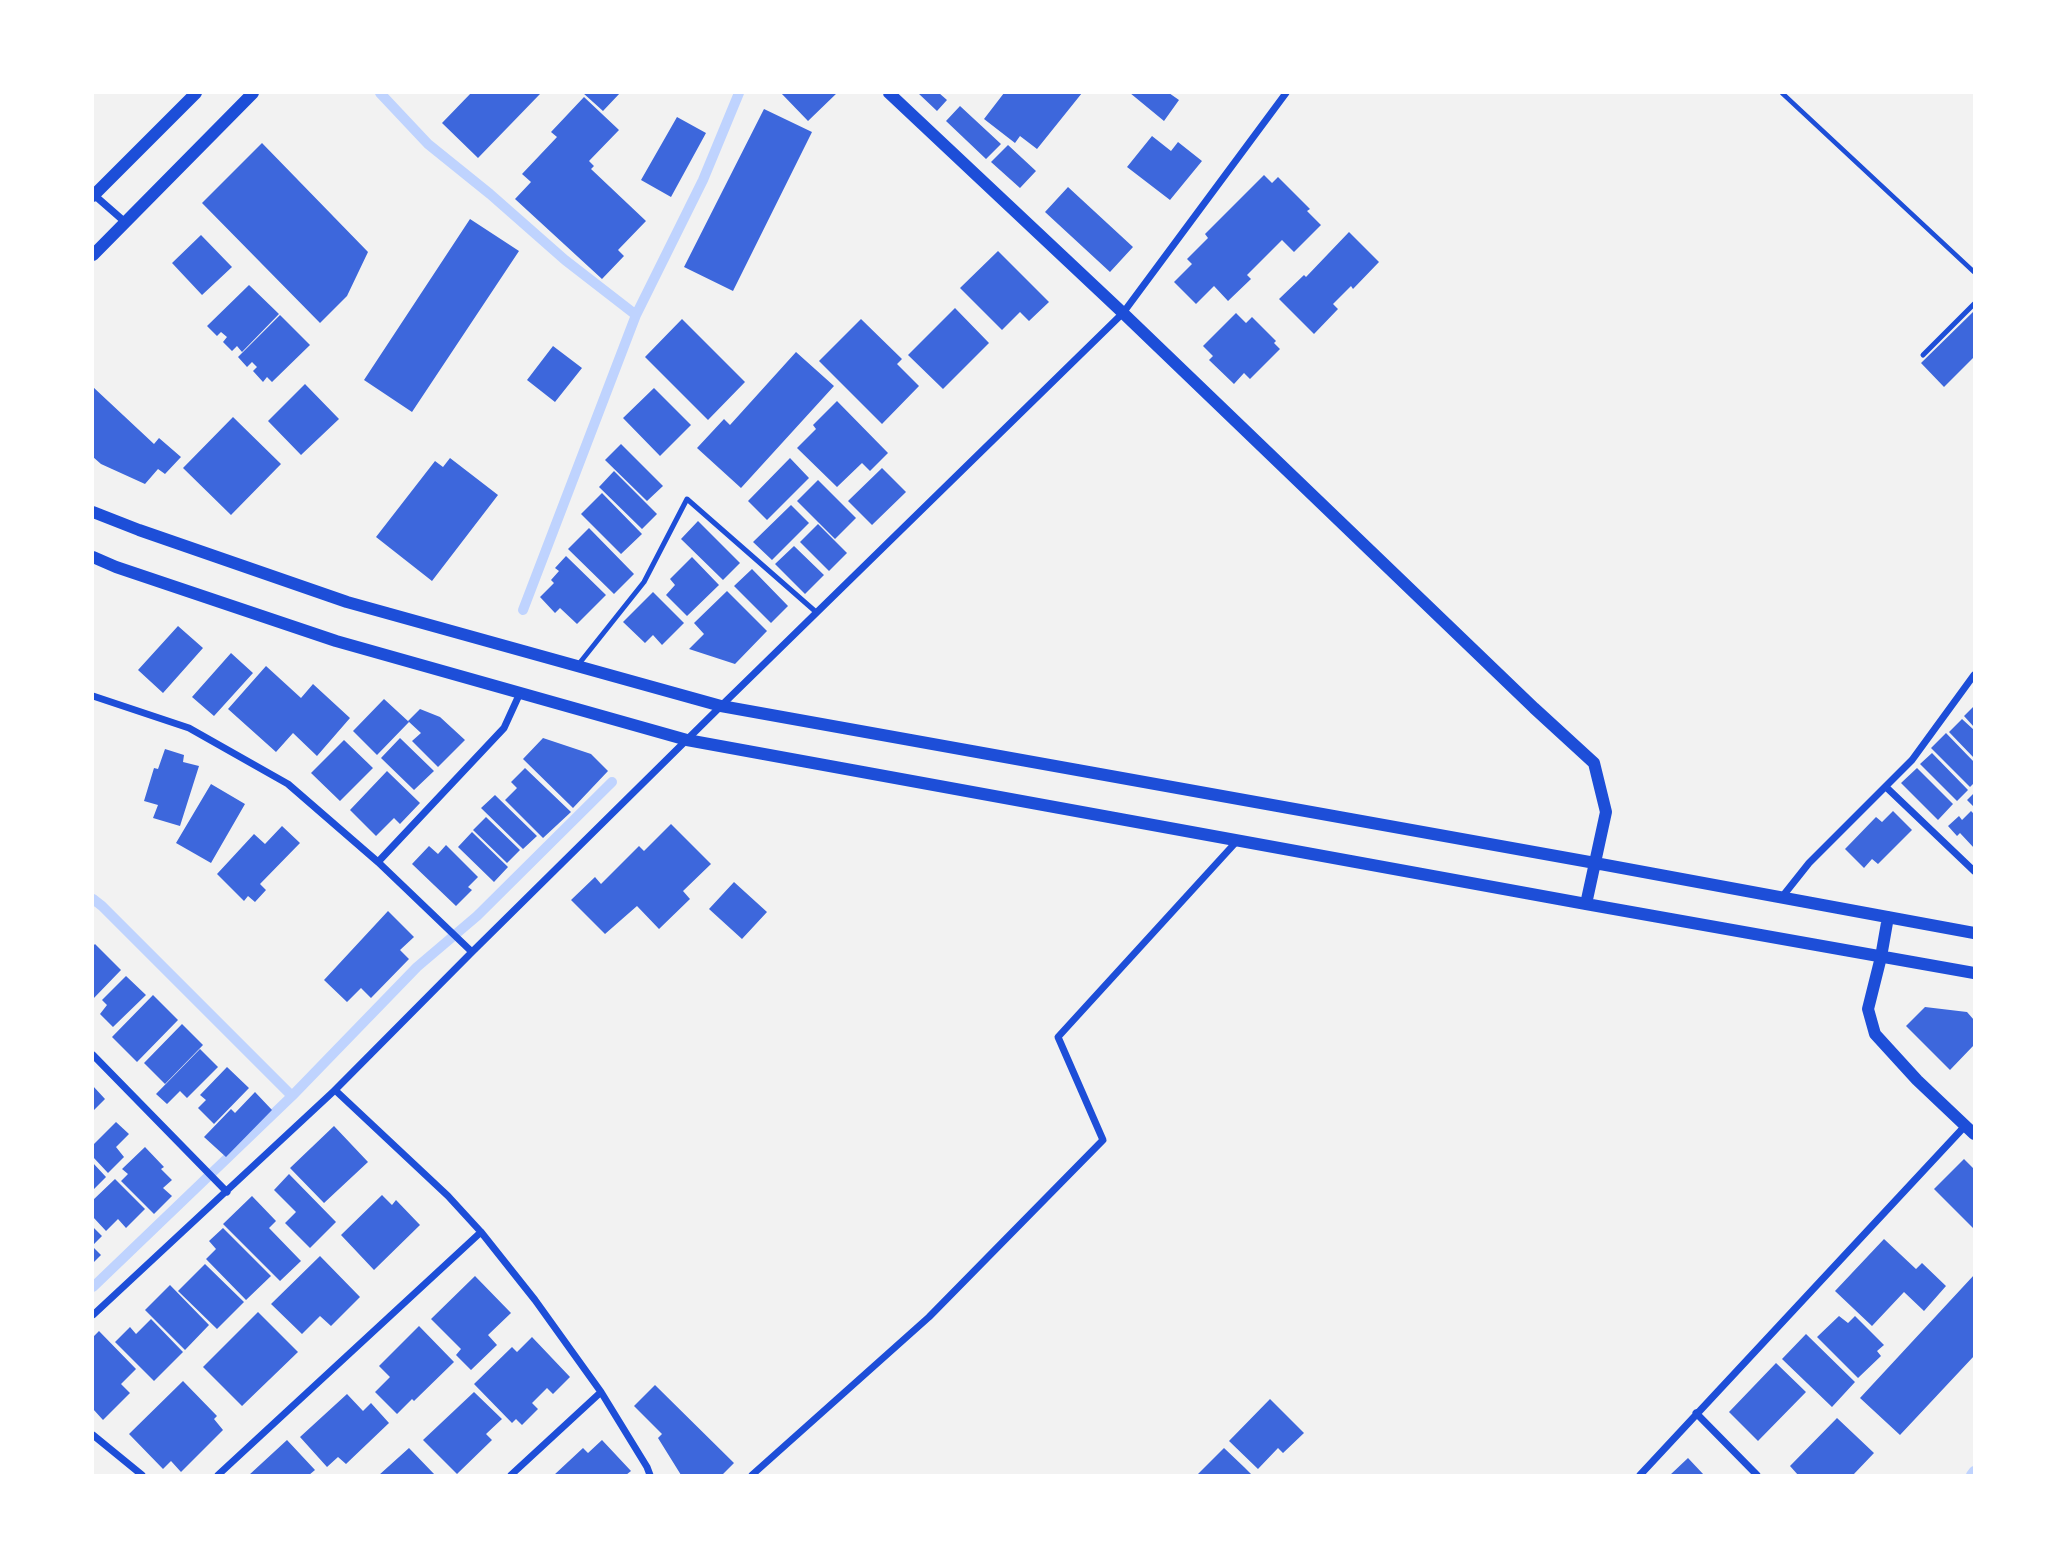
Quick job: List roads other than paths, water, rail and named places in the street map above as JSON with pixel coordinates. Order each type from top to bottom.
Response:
[{"type":"street","points":[[125,222],[93,195],[196,93]]},
{"type":"street","points":[[93,255],[253,93]]},
{"type":"street","points":[[889,93],[1594,763],[1606,813],[1586,904]]},
{"type":"street","points":[[93,1315],[335,1090],[472,951],[1123,313],[1286,93]]},
{"type":"street","points":[[93,512],[346,602],[721,706],[1974,933]]},
{"type":"street","points":[[93,557],[336,641],[687,740],[1974,973]]},
{"type":"street","points":[[1782,897],[1809,863],[1912,760],[1974,675]]},
{"type":"street","points":[[378,862],[504,729],[520,693]]},
{"type":"street","points":[[93,696],[189,728],[288,784],[378,862],[472,951]]},
{"type":"street","points":[[1886,787],[1974,871]]},
{"type":"street","points":[[752,1475],[929,1317],[1103,1140],[1058,1037],[1238,840]]},
{"type":"street","points":[[1640,1475],[1696,1413],[1970,1130],[1917,1080],[1875,1034],[1868,1009],[1888,917]]},
{"type":"street","points":[[93,1055],[226,1192]]},
{"type":"street","points":[[335,1090],[448,1196],[481,1232],[535,1300],[601,1392],[650,1475]]},
{"type":"street","points":[[218,1475],[481,1232]]},
{"type":"street","points":[[511,1475],[601,1392]]},
{"type":"street","points":[[1696,1413],[1757,1475]]},
{"type":"street","points":[[93,1435],[142,1475]]},
{"type":"lane","points":[[1923,355],[1974,304]]},
{"type":"lane","points":[[578,665],[644,582],[687,499],[816,612]]},
{"type":"waterway","points":[[380,93],[428,144],[565,260],[636,315]]},
{"type":"waterway","points":[[523,610],[636,315],[703,180],[739,93]]},
{"type":"waterway","points":[[93,1287],[292,1096],[417,967],[477,916],[612,782]]},
{"type":"waterway","points":[[93,899],[292,1096]]},
{"type":"waterway","points":[[1971,1475],[1974,1471]]}]
